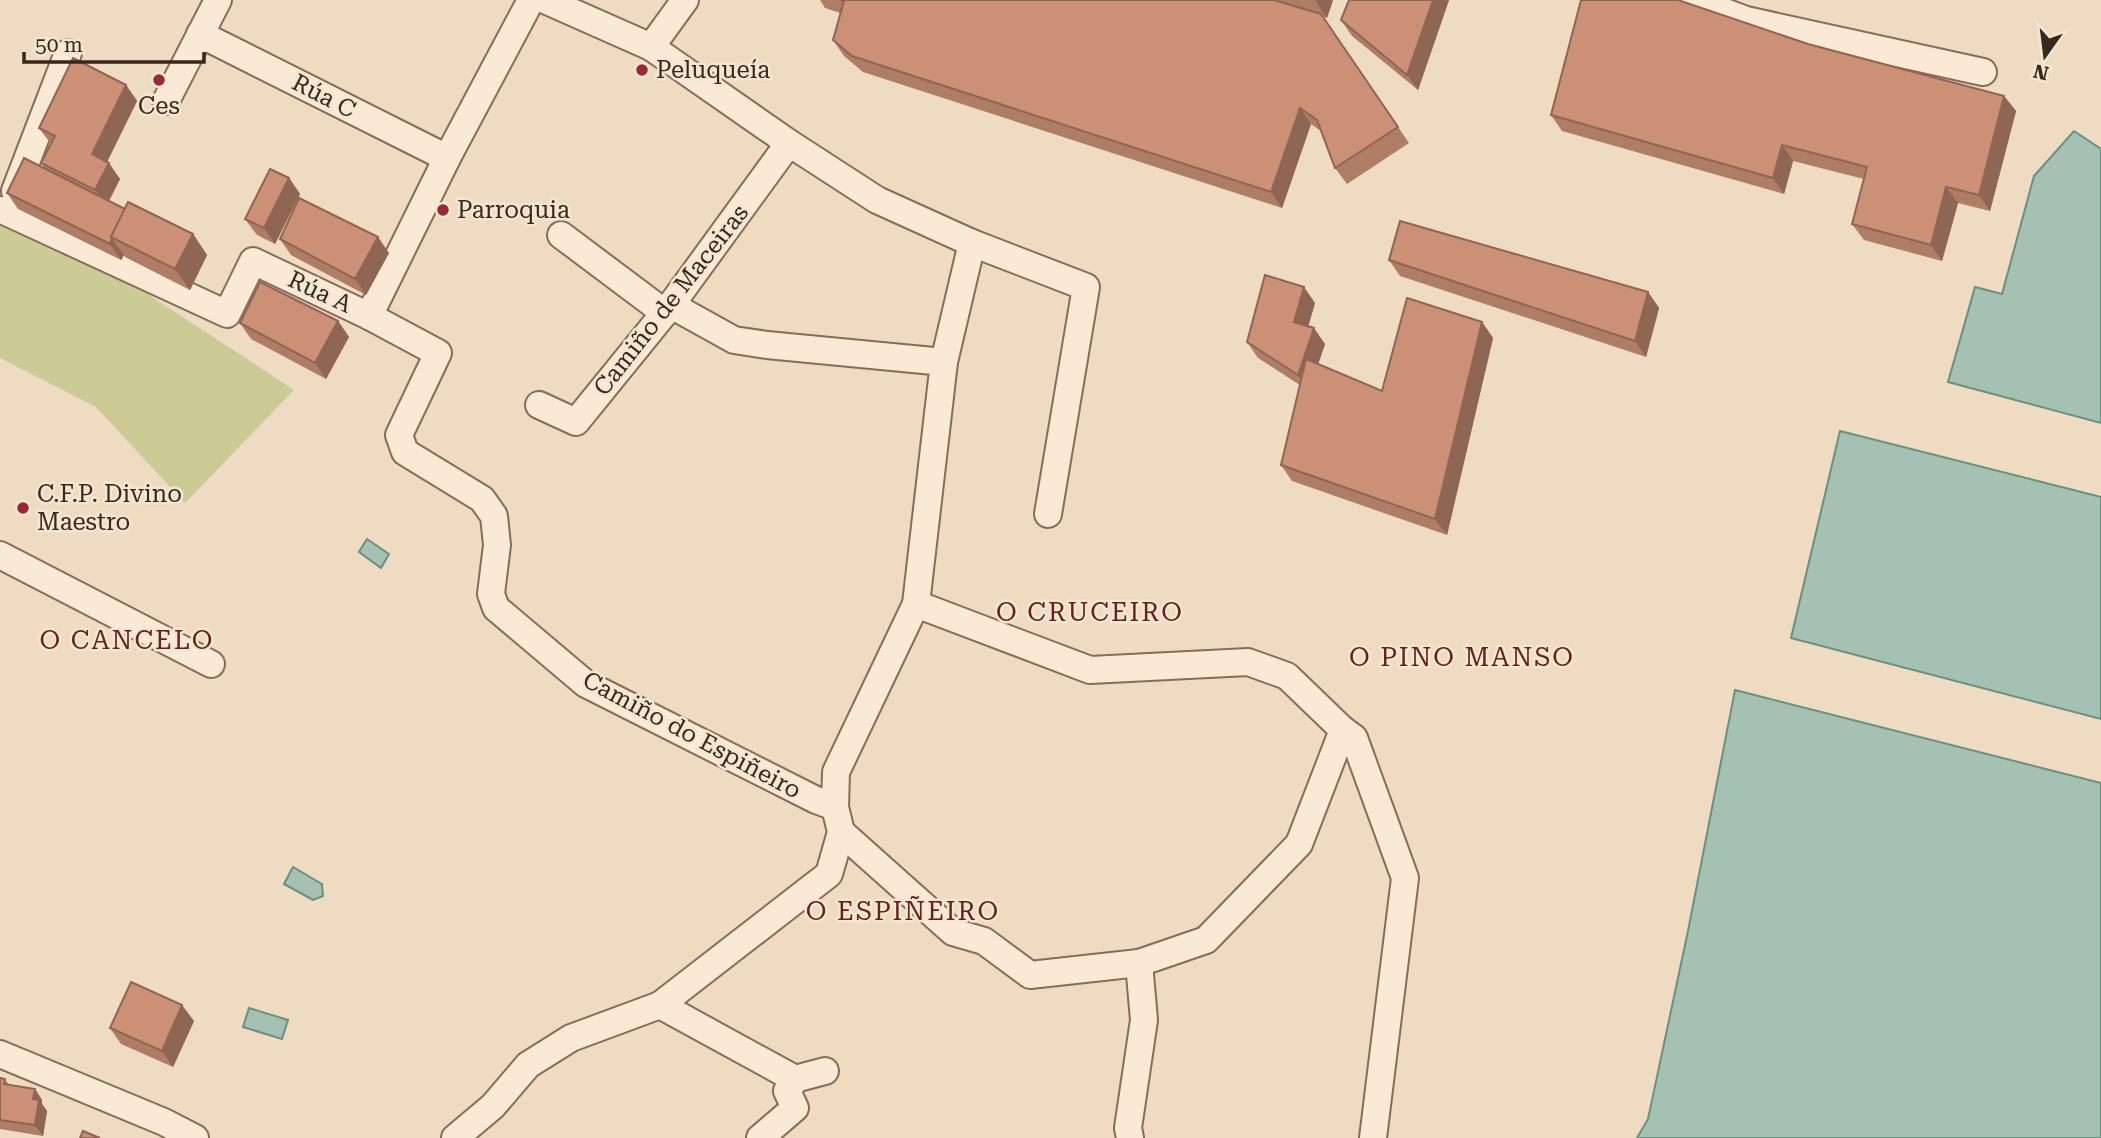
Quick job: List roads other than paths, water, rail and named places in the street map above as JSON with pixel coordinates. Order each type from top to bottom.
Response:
[{"type":"street","points":[[166,101],[218,0]]},
{"type":"street","points":[[369,316],[447,158],[531,0]]},
{"type":"street","points":[[545,0],[650,47],[877,200],[972,243],[1086,287],[1048,514]]},
{"type":"street","points":[[650,47],[685,0]]},
{"type":"street","points":[[1693,0],[1746,20],[1983,72]]},
{"type":"street","name":"Rúa C","points":[[200,34],[447,158]]},
{"type":"street","points":[[1,211],[8,207],[68,53]]},
{"type":"street","name":"Camiño de Maceiras","points":[[538,405],[576,422],[668,309],[789,143]]},
{"type":"street","name":"Rúa A","points":[[1,211],[227,314],[253,261],[369,316],[438,354],[399,435],[405,452],[482,499],[494,516]]},
{"type":"street","points":[[561,235],[668,309],[734,340],[944,362]]},
{"type":"street","name":"Camiño do Espiñeiro","points":[[455,1138],[493,1106],[528,1065],[571,1038],[660,1005],[829,874],[838,820],[836,772],[916,604],[944,362],[972,243]]},
{"type":"street","name":"Camiño do Espiñeiro","points":[[494,516],[497,545],[491,594],[496,608],[586,684],[730,758],[838,820]]},
{"type":"street","points":[[0,555],[211,664]]},
{"type":"street","points":[[916,604],[1090,670],[1248,662],[1287,676],[1354,738],[1405,878],[1373,1138]]},
{"type":"street","points":[[838,820],[953,932],[984,941],[1030,975],[1139,963],[1206,940],[1299,844],[1343,730]]},
{"type":"street","points":[[1130,1138],[1128,1128],[1144,1020],[1139,963]]},
{"type":"street","points":[[660,1005],[794,1079],[825,1071]]},
{"type":"street","points":[[0,1054],[161,1130],[195,1138]]},
{"type":"street","points":[[760,1138],[795,1108],[787,1091],[794,1079]]},
{"type":"place","name":"Peluqueía","points":[[642,70]]},
{"type":"place","name":"Ces","points":[[159,80]]},
{"type":"place","name":"Parroquia","points":[[443,210]]},
{"type":"place","name":"C.F.P. Divino Maestro","points":[[23,508]]},
{"type":"district","name":"O CRUCEIRO","points":[[1090,612]]},
{"type":"district","name":"O CANCELO","points":[[127,640]]},
{"type":"district","name":"O PINO MANSO","points":[[1462,657]]},
{"type":"district","name":"O ESPIÑEIRO","points":[[903,911]]}]
